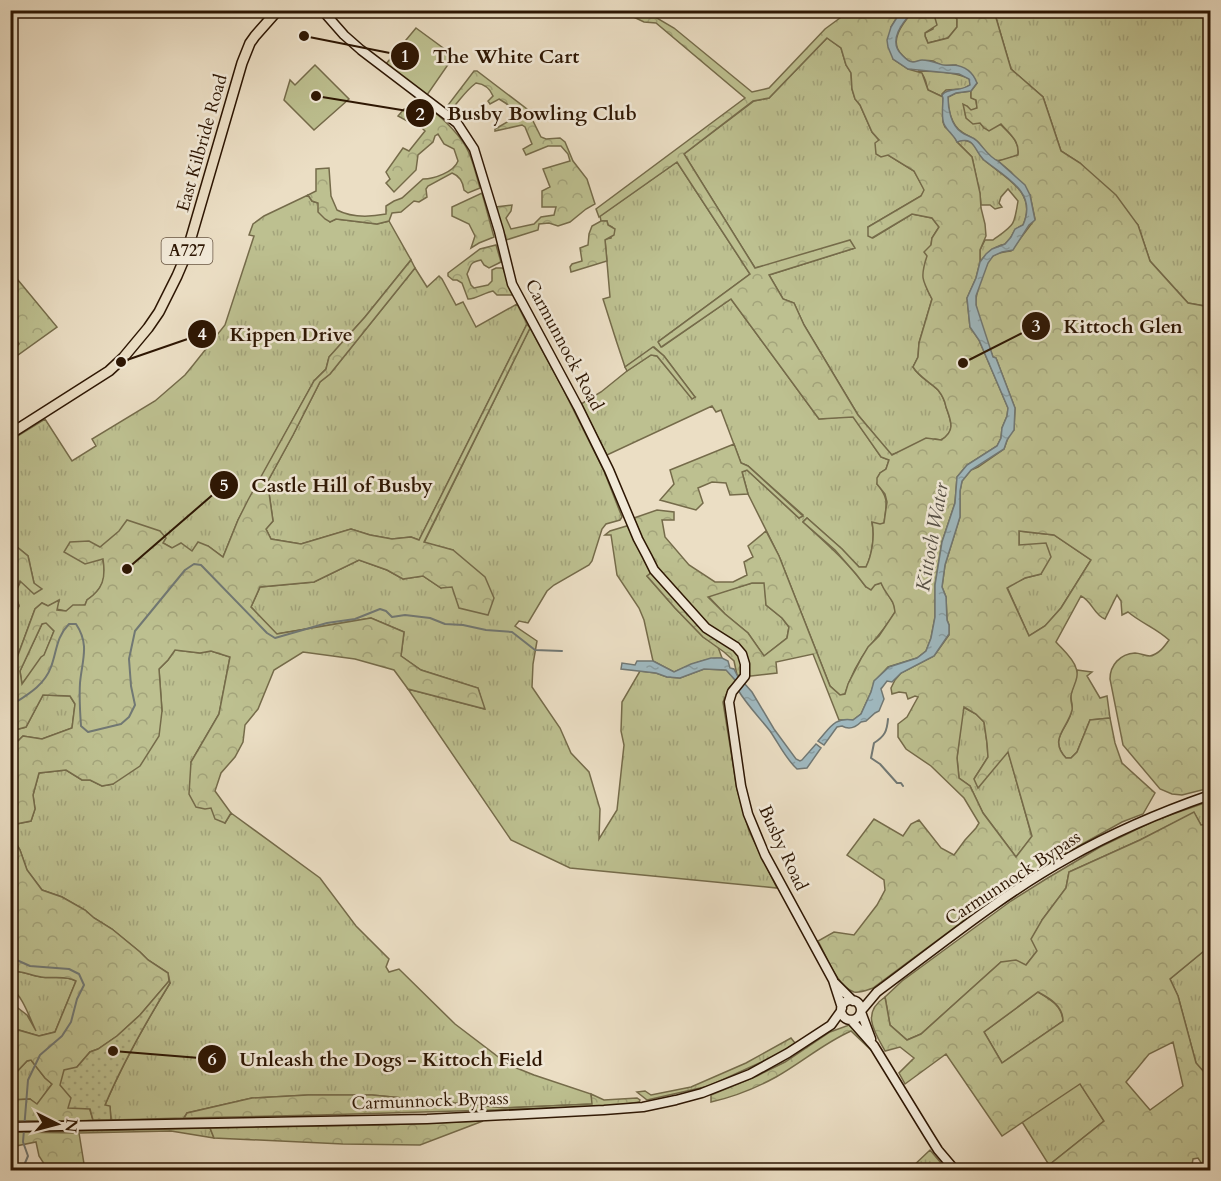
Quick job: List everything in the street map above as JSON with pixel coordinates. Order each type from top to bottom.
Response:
[{"type":"main road","name":"East Kilbride Road","points":[[11,434],[109,371],[135,346],[159,312],[186,255],[246,53],[255,36],[278,10]]},
{"type":"main road","name":"Carmunnock Road","points":[[322,10],[344,35],[458,123],[465,134],[474,149],[482,172],[512,284],[580,410],[609,470],[638,539],[654,570],[675,594],[706,628],[740,651],[745,664],[745,676],[739,683]]},
{"type":"main road","name":"Busby Road","points":[[739,683],[730,697],[729,709],[741,786],[748,814],[765,855],[833,980],[842,1010]]},
{"type":"main road","name":"Carmunnock Bypass","points":[[861,1012],[877,993],[1000,902],[1066,859],[1162,812],[1210,795]]},
{"type":"main road","name":"Busby Road","points":[[833,980],[854,1001]]},
{"type":"main road","name":"Carmunnock Bypass","points":[[854,1001],[877,993]]},
{"type":"main road","points":[[874,1046],[860,1005],[854,1001],[845,1002],[842,1010],[844,1017],[851,1020],[874,1046],[938,1150],[955,1170]]},
{"type":"main road","name":"Carmunnock Bypass","points":[[831,1025],[842,1010]]},
{"type":"main road","points":[[851,1020],[856,1019],[861,1012]]},
{"type":"main road","name":"Carmunnock Bypass","points":[[10,1127],[427,1119],[643,1107],[702,1093],[742,1078],[788,1053],[831,1025],[851,1020]]},
{"type":"green space","points":[[621,11],[645,11],[674,28],[752,92],[769,88],[825,29],[847,11],[901,11],[891,27],[893,59],[908,69],[922,73],[928,90],[943,97],[945,127],[972,157],[986,236],[980,250],[976,278],[967,298],[970,327],[979,340],[1008,408],[1007,416],[997,446],[967,465],[957,477],[955,503],[942,542],[935,585],[935,617],[926,651],[917,658],[888,667],[875,681],[861,714],[853,720],[839,720],[813,654],[776,662],[777,673],[737,675],[734,661],[703,637],[647,576],[657,568],[634,518],[657,510],[674,512],[674,520],[662,520],[665,537],[689,565],[715,582],[733,582],[747,575],[744,562],[753,557],[748,546],[766,531],[779,556],[830,686],[840,695],[845,694],[868,647],[879,636],[895,612],[893,603],[881,583],[875,585],[871,590],[866,587],[835,550],[803,522],[807,518],[859,567],[866,567],[872,545],[872,522],[884,523],[887,502],[885,494],[877,484],[877,478],[886,469],[889,460],[881,457],[853,417],[819,419],[731,299],[661,347],[658,342],[750,274],[677,162],[599,217],[596,209],[745,98],[656,23],[644,22]],"holes":[[[827,38],[841,48],[851,73],[855,99],[872,132],[879,140],[875,143],[876,154],[881,157],[888,155],[914,171],[924,190],[921,196],[868,227],[868,236],[872,238],[912,214],[932,218],[939,227],[932,238],[931,245],[924,252],[927,256],[923,278],[932,299],[919,343],[918,357],[913,367],[941,394],[951,425],[949,433],[941,440],[926,438],[892,455],[858,415],[804,325],[794,303],[783,299],[769,275],[855,248],[850,240],[755,268],[684,154],[753,101],[769,98]],[[752,583],[764,583],[766,605],[789,627],[787,638],[764,656],[748,633],[708,597]]]},
{"type":"green space","points":[[913,11],[933,11],[937,25],[925,33],[928,43],[948,38],[957,27],[957,19],[950,11],[994,11],[1011,69],[1043,97],[1061,151],[1080,163],[1116,195],[1138,225],[1150,261],[1188,303],[1210,307],[1210,788],[1182,795],[1160,789],[1123,745],[1110,679],[1112,669],[1120,658],[1130,654],[1150,656],[1156,654],[1169,640],[1128,612],[1122,615],[1121,601],[1117,595],[1105,619],[1081,596],[1056,642],[1073,661],[1077,672],[1071,696],[1072,710],[1059,739],[1059,745],[1066,758],[1071,758],[1077,752],[1090,720],[1110,718],[1122,763],[1155,793],[1143,814],[1122,822],[1050,862],[978,910],[873,988],[854,992],[842,984],[837,977],[818,941],[834,932],[854,935],[877,905],[885,890],[884,880],[847,855],[874,819],[903,836],[911,824],[919,820],[941,848],[954,855],[979,823],[964,798],[931,766],[906,749],[898,737],[898,724],[907,717],[918,697],[908,699],[906,693],[892,694],[891,688],[901,673],[934,656],[949,635],[946,597],[942,587],[945,565],[960,517],[962,481],[971,470],[1004,449],[1009,435],[1014,430],[1015,408],[983,331],[976,299],[981,278],[990,259],[997,254],[1011,251],[1035,219],[1030,195],[1011,172],[998,161],[1018,155],[1013,138],[1001,124],[989,131],[980,123],[973,124],[966,118],[963,104],[971,110],[977,108],[976,100],[971,98],[971,91],[977,83],[956,65],[942,66],[934,61],[910,62],[898,51],[896,39],[898,33]],"holes":[[[1019,531],[1054,535],[1091,560],[1061,608],[1045,626],[1029,636],[1007,588],[1025,578],[1041,574],[1051,557],[1046,543],[1019,545]],[[964,707],[984,722],[988,757],[974,779],[978,788],[1008,752],[1032,836],[1016,857],[983,813],[970,786],[959,778],[957,758]]]},
{"type":"green space","points":[[933,11],[950,11],[957,19],[957,27],[948,38],[928,43],[925,33],[933,29],[935,14]]},
{"type":"green space","points":[[994,11],[1210,11],[1210,307],[1188,303],[1150,261],[1138,225],[1080,163],[1061,151],[1043,97],[1011,69]]},
{"type":"green space","points":[[416,28],[454,56],[427,95],[386,64]]},
{"type":"green space","points":[[827,38],[841,48],[846,65],[851,72],[855,99],[872,132],[888,155],[914,171],[925,190],[921,196],[868,227],[873,238],[912,214],[932,218],[939,227],[932,238],[927,256],[927,289],[932,299],[919,343],[918,357],[913,367],[941,394],[951,426],[949,433],[941,440],[935,439],[891,455],[858,415],[804,325],[794,303],[783,299],[769,275],[855,248],[755,268],[684,154],[754,101],[769,98]]},
{"type":"green space","points":[[315,65],[349,99],[314,130],[284,100],[290,80],[295,85]]},
{"type":"green space","points":[[474,71],[527,109],[541,137],[560,138],[565,142],[573,161],[587,179],[595,204],[570,222],[558,226],[549,223],[539,224],[538,230],[506,240],[496,207],[512,205],[506,218],[511,229],[534,224],[541,217],[554,215],[556,207],[542,207],[542,191],[550,187],[543,169],[570,161],[568,154],[561,146],[548,146],[526,155],[523,149],[532,144],[522,125],[495,131],[516,117],[516,114],[510,106],[499,99],[490,104],[488,101],[493,96],[482,84],[476,83],[472,86],[449,112],[445,109]]},
{"type":"green space","points":[[918,71],[958,75],[970,79],[970,85],[963,89],[946,90],[942,94],[943,97],[928,90],[924,76]]},
{"type":"green space","points":[[971,91],[971,97],[976,100],[977,108],[971,111],[967,106],[984,128],[1000,124],[1016,141],[1018,155],[1003,160],[992,159],[976,140],[955,125],[948,97],[956,93]]},
{"type":"green space","points":[[420,100],[462,140],[471,157],[480,188],[468,193],[464,190],[459,178],[452,173],[428,186],[427,197],[419,202],[414,201],[401,212],[392,213],[389,221],[377,224],[336,219],[330,222],[325,219],[318,212],[318,203],[312,201],[308,195],[316,191],[316,169],[329,168],[331,196],[337,210],[355,216],[367,216],[386,214],[386,206],[402,198],[423,179],[443,174],[456,165],[458,161],[454,149],[444,144],[438,134],[433,142],[418,155],[416,170],[394,192],[386,183],[390,179],[386,172],[403,148],[409,151],[425,131],[415,121],[409,122],[398,116],[404,109],[410,110]]},
{"type":"green space","points":[[961,140],[973,144],[984,160],[1017,187],[1026,203],[1023,225],[1004,245],[990,251],[980,262],[980,250],[985,240],[993,240],[1012,225],[1018,201],[1008,189],[999,203],[1002,207],[995,209],[990,205],[981,205],[972,157],[957,142]]},
{"type":"green space","points":[[677,162],[750,274],[659,341],[662,347],[731,299],[819,419],[853,416],[881,457],[889,460],[886,469],[880,473],[877,484],[885,498],[884,523],[880,525],[872,523],[872,545],[866,567],[859,567],[807,518],[803,522],[844,561],[866,587],[881,583],[894,604],[895,612],[862,658],[845,694],[840,695],[830,686],[779,556],[748,494],[742,472],[747,470],[799,518],[803,515],[748,466],[741,463],[721,410],[716,412],[712,406],[607,455],[581,404],[651,355],[657,356],[692,398],[695,397],[664,356],[654,347],[625,367],[603,299],[610,297],[605,239],[611,238],[612,227],[607,221],[601,221],[600,216]]},
{"type":"green space","points":[[482,193],[494,237],[471,248],[475,236],[469,224],[452,216],[452,207]]},
{"type":"green space","points":[[308,195],[312,201],[318,203],[330,222],[336,219],[377,224],[389,221],[411,260],[329,357],[326,369],[314,381],[238,520],[223,557],[208,546],[192,551],[172,548],[163,543],[120,531],[100,548],[104,563],[104,577],[99,589],[85,605],[66,611],[56,609],[59,601],[48,606],[42,603],[35,609],[11,674],[11,623],[19,606],[15,593],[21,581],[34,583],[28,556],[11,542],[11,440],[45,419],[72,461],[96,446],[92,439],[155,401],[185,375],[225,325],[254,236],[249,235],[253,224],[264,216]]},
{"type":"green space","points":[[601,221],[607,221],[608,225],[615,229],[614,235],[605,240],[607,261],[571,272],[572,264],[582,261],[580,248],[588,245],[592,226]]},
{"type":"green space","points":[[496,245],[501,262],[489,268],[481,260],[474,262],[467,274],[474,288],[488,285],[492,281],[492,270],[503,268],[513,295],[497,295],[493,291],[468,299],[462,283],[453,280],[448,273],[480,249]]},
{"type":"green space","points":[[411,260],[415,268],[330,374],[320,382],[263,490],[269,493],[273,521],[266,529],[271,539],[301,544],[351,529],[392,539],[411,537],[419,540],[527,324],[530,328],[424,542],[453,550],[485,577],[494,598],[488,615],[459,608],[452,587],[441,588],[423,576],[403,579],[387,570],[359,560],[314,582],[260,587],[251,607],[277,634],[371,618],[404,632],[401,656],[421,670],[478,688],[485,709],[408,689],[394,670],[355,659],[303,652],[274,670],[258,709],[245,725],[243,742],[235,757],[221,773],[215,791],[231,813],[225,823],[215,819],[211,808],[196,807],[189,794],[191,762],[219,714],[230,657],[211,651],[200,653],[175,650],[159,669],[162,711],[159,736],[140,766],[113,784],[102,786],[90,780],[82,780],[66,770],[39,773],[33,795],[35,809],[31,821],[11,825],[11,759],[16,755],[11,748],[23,736],[42,739],[72,728],[75,704],[70,696],[43,695],[26,727],[11,731],[11,674],[35,609],[42,603],[48,606],[59,600],[57,610],[66,611],[73,605],[85,605],[87,600],[97,592],[102,582],[103,559],[85,564],[64,552],[70,542],[89,541],[100,547],[119,531],[127,520],[160,531],[166,538],[163,543],[172,548],[181,543],[192,551],[198,542],[223,557],[248,500],[314,381],[326,369],[329,357]],"holes":[[[46,623],[54,631],[44,655],[22,684],[20,671],[42,624]]]},
{"type":"green space","points":[[415,268],[427,287],[439,276],[456,305],[463,302],[476,327],[517,304],[527,324],[419,540],[411,537],[392,539],[351,529],[301,544],[271,539],[266,529],[273,521],[269,493],[263,490],[320,382],[330,374]]},
{"type":"green space","points":[[18,280],[57,327],[11,360],[11,353],[19,344],[11,331],[11,287]]},
{"type":"green space","points":[[530,328],[604,471],[622,517],[620,520],[606,524],[602,529],[589,565],[554,585],[547,591],[528,623],[519,621],[515,626],[537,641],[532,687],[560,728],[571,753],[589,772],[600,809],[599,839],[617,810],[624,745],[621,731],[622,702],[640,671],[680,678],[704,669],[727,670],[736,681],[729,688],[723,702],[737,789],[749,831],[777,888],[570,868],[511,840],[408,689],[484,709],[478,688],[421,670],[401,656],[404,632],[371,618],[276,634],[251,607],[260,587],[314,582],[359,560],[387,570],[403,579],[423,576],[441,588],[453,550],[424,543]]},
{"type":"green space","points":[[653,347],[664,356],[695,397],[692,399],[657,356],[651,355],[627,371],[625,367]]},
{"type":"green space","points":[[734,444],[741,463],[748,466],[803,516],[799,518],[747,470],[742,472],[748,494],[730,495],[726,483],[712,482],[698,488],[703,503],[696,510],[660,500],[674,484],[670,470]]},
{"type":"green space","points":[[630,525],[651,573],[647,576],[703,637],[718,647],[722,658],[692,664],[674,672],[653,661],[644,620],[639,608],[617,575],[611,535],[605,535],[610,531]]},
{"type":"green space","points":[[1019,531],[1054,535],[1091,560],[1061,608],[1045,626],[1029,636],[1007,587],[1025,578],[1041,574],[1019,545]]},
{"type":"green space","points":[[11,542],[28,556],[34,583],[42,589],[34,594],[20,581],[15,593],[19,606],[11,622]]},
{"type":"green space","points":[[752,583],[765,583],[766,605],[789,627],[787,638],[764,656],[748,633],[708,596]]},
{"type":"green space","points":[[46,622],[54,631],[44,656],[22,684],[20,671],[42,624]]},
{"type":"green space","points":[[175,650],[200,653],[211,651],[230,657],[219,714],[191,762],[211,808],[225,823],[231,813],[320,878],[356,926],[389,959],[386,967],[389,972],[399,969],[455,1024],[509,1065],[591,1094],[593,1104],[505,1108],[372,1095],[308,1095],[252,1098],[187,1113],[184,1118],[111,1120],[110,1107],[105,1105],[135,1043],[170,983],[168,973],[85,910],[62,897],[42,890],[27,870],[11,834],[11,825],[31,821],[35,809],[33,795],[39,773],[66,770],[82,780],[90,780],[102,786],[113,784],[162,711],[159,669]]},
{"type":"green space","points":[[1077,670],[1092,672],[1087,676],[1100,698],[1107,696],[1110,718],[1090,720],[1077,752],[1071,758],[1066,758],[1061,751],[1059,739],[1070,716],[1071,694]]},
{"type":"green space","points":[[43,695],[70,696],[75,704],[72,728],[42,739],[23,736],[11,748],[11,731],[26,727]]},
{"type":"green space","points":[[963,707],[976,714],[984,722],[988,757],[974,779],[1008,751],[1032,837],[1016,857],[983,813],[970,786],[959,778],[957,758]]},
{"type":"green space","points":[[1210,801],[1210,824],[1201,825],[1194,813],[1069,872],[1066,888],[1042,920],[1037,951],[1026,965],[1001,962],[921,1034],[907,1040],[890,1025],[885,997],[902,981],[1011,901],[1100,847],[1156,820]]},
{"type":"green space","points":[[1194,812],[1201,825],[1210,824],[1210,946],[1170,979],[1178,996],[1196,1063],[1210,1075],[1210,1170],[1206,1170],[1198,1158],[1193,1159],[1191,1170],[1067,1170],[1063,1165],[1049,1165],[1104,1121],[1080,1084],[1002,1136],[946,1054],[905,1084],[899,1073],[914,1058],[900,1047],[885,1051],[872,1022],[873,1009],[878,1003],[885,997],[890,1025],[907,1040],[921,1034],[1001,962],[1016,960],[1026,965],[1037,951],[1031,939],[1066,888],[1069,872],[1140,840]],"holes":[[[1038,992],[1059,1007],[1063,1021],[1002,1063],[984,1032]],[[1173,1042],[1183,1086],[1150,1110],[1126,1082],[1149,1054]]]},
{"type":"green space","points":[[10,834],[20,850],[27,870],[42,890],[62,897],[85,910],[168,973],[169,981],[140,1015],[117,1036],[90,1052],[77,1067],[93,1120],[11,1121],[11,1100],[30,1099],[37,1104],[52,1084],[31,1060],[27,1061],[11,1078],[11,1039],[16,1040],[18,1030],[39,1036],[55,1032],[76,981],[11,971]]},
{"type":"green space","points":[[1210,946],[1210,1075],[1205,1074],[1196,1063],[1178,996],[1170,979]]},
{"type":"green space","points":[[11,971],[76,981],[55,1032],[39,1036],[19,1030],[16,1040],[11,1039],[10,1002],[27,1015],[36,1031],[22,1001],[11,989]]},
{"type":"green space","points":[[169,981],[170,983],[127,1058],[105,1105],[110,1106],[111,1120],[93,1120],[90,1109],[68,1108],[71,1098],[60,1085],[64,1070],[77,1067],[90,1052],[117,1036],[140,1015]]},
{"type":"green space","points":[[1038,992],[1058,1007],[1063,1021],[1002,1063],[984,1032]]},
{"type":"green space","points":[[849,1025],[865,1040],[873,1052],[851,1031],[768,1081],[736,1095],[711,1102],[711,1095],[785,1062],[830,1032]]},
{"type":"green space","points":[[791,1038],[795,1043],[779,1054],[709,1086],[647,1100],[637,1092],[645,1091],[651,1095],[691,1087],[746,1063]]},
{"type":"green space","points":[[31,1060],[52,1084],[37,1105],[30,1099],[11,1100],[11,1078],[27,1061]]},
{"type":"green space","points":[[1080,1083],[1104,1121],[1049,1165],[1022,1122]]},
{"type":"green space","points":[[591,1094],[604,1100],[637,1098],[640,1100],[639,1102],[596,1107],[184,1118],[187,1113],[252,1098],[372,1095],[505,1108],[592,1104]]},
{"type":"green space","points":[[483,1121],[420,1145],[214,1138],[210,1128],[382,1125]]},
{"type":"green space","points":[[210,1128],[214,1138],[171,1131],[43,1132]]},
{"type":"green space","points":[[11,1132],[79,1133],[85,1170],[48,1170],[39,1156],[36,1142],[11,1147]]},
{"type":"green space","points":[[930,1150],[941,1163],[940,1168],[909,1170]]},
{"type":"water","points":[[901,11],[913,11],[898,32],[896,44],[898,50],[910,61],[924,60],[958,66],[971,73],[977,83],[971,91],[956,93],[948,97],[952,121],[958,129],[975,139],[989,155],[1025,185],[1030,195],[1035,220],[1029,225],[1013,250],[993,256],[988,263],[976,296],[976,305],[993,357],[996,358],[1015,408],[1014,430],[1004,449],[971,470],[962,481],[960,517],[945,565],[942,587],[946,597],[949,634],[934,656],[901,673],[892,682],[887,681],[881,689],[884,699],[879,711],[855,727],[837,727],[824,745],[818,741],[833,724],[841,720],[853,720],[861,714],[874,681],[889,667],[917,658],[926,651],[935,617],[935,585],[942,542],[955,503],[957,477],[967,465],[997,446],[1008,408],[979,340],[970,327],[967,298],[980,262],[986,254],[1005,244],[1015,229],[1023,225],[1026,203],[1023,194],[1010,179],[984,160],[971,142],[957,142],[944,124],[942,95],[970,85],[969,79],[959,74],[908,69],[893,59],[887,40],[891,27]]},
{"type":"water","points":[[711,658],[722,658],[728,661],[730,668],[734,669],[739,679],[736,681],[726,670],[704,669],[680,678],[621,669],[622,663],[635,665],[637,661],[653,661],[674,672]]},
{"type":"water","points":[[744,683],[796,759],[802,760],[816,744],[821,748],[807,768],[797,769],[789,760],[738,690]]},
{"type":"waterway","name":"Kittoch Water","points":[[10,706],[34,690],[44,680],[62,634],[69,624],[76,624],[84,646],[80,689],[81,726],[88,732],[121,724],[129,717],[135,705],[129,659],[135,631],[185,570],[194,564],[201,565],[267,633],[275,638],[327,623],[355,619],[380,609],[392,617],[405,615],[430,618],[445,624],[512,632],[535,650],[562,651]]},
{"type":"waterway","points":[[888,719],[885,733],[874,743],[871,758],[903,786]]},
{"type":"waterway","name":"Kittoch Water","points":[[10,957],[30,966],[69,969],[79,974],[84,985],[77,999],[71,1022],[62,1036],[40,1055],[28,1080],[23,1142],[28,1156],[22,1170]]},
{"type":"place","name":"The White Cart","points":[[304,36]]},
{"type":"place","name":"Busby Bowling Club","points":[[316,96]]},
{"type":"place","name":"Kippen Drive","points":[[121,362]]},
{"type":"place","name":"Kittoch Glen","points":[[963,363]]},
{"type":"place","name":"Castle Hill of Busby","points":[[127,569]]},
{"type":"place","name":"Unleash the Dogs - Kittoch Field","points":[[113,1051]]}]
